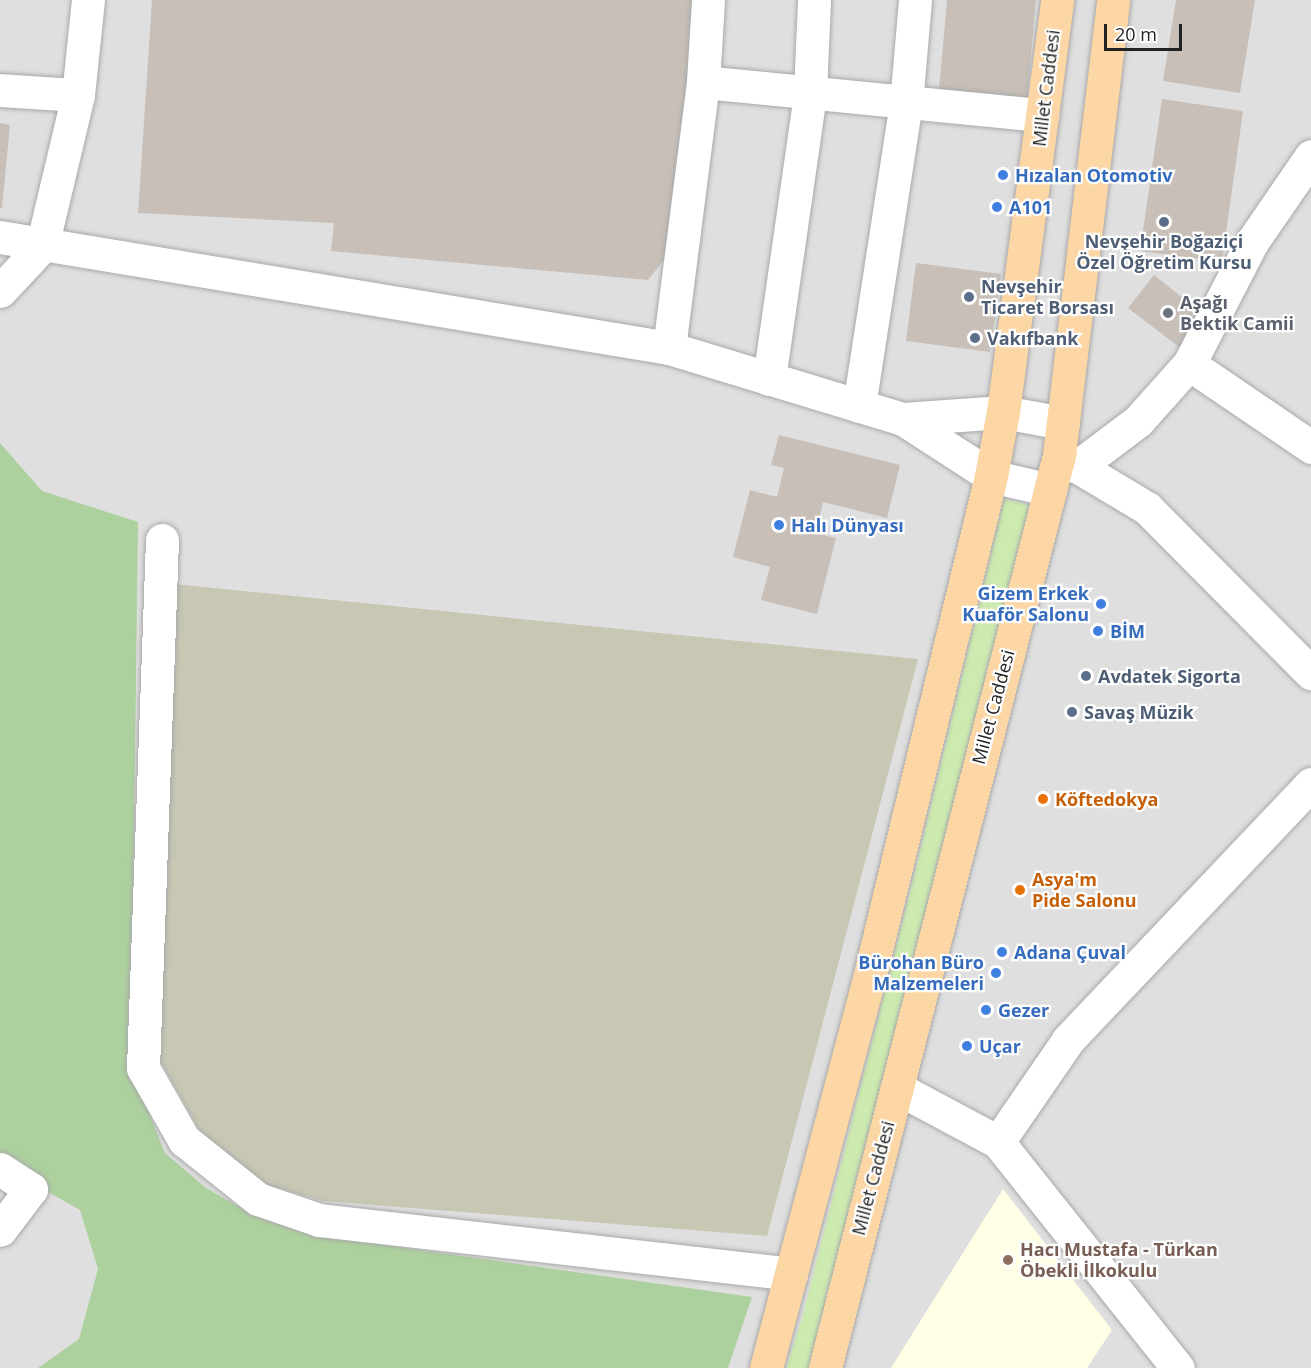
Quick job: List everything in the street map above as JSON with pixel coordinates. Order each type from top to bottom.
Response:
[{"type":"main road","name":"Millet Caddesi","points":[[766,1368],[872,966],[991,476],[1003,412],[1057,0]]},
{"type":"main road","name":"Millet Caddesi","points":[[825,1368],[1050,490],[1066,448],[1113,0]]},
{"type":"street","points":[[0,291],[42,246],[78,95],[88,0]]},
{"type":"street","points":[[669,348],[704,82],[708,0]]},
{"type":"street","points":[[769,379],[810,93],[814,0]]},
{"type":"street","points":[[859,406],[906,103],[915,0]]},
{"type":"street","points":[[704,82],[1042,115]]},
{"type":"street","points":[[0,90],[78,95]]},
{"type":"street","points":[[1066,448],[1138,421],[1189,364],[1252,242],[1311,156]]},
{"type":"street","points":[[0,237],[42,246],[669,348],[903,419],[991,476],[1050,490]]},
{"type":"street","points":[[1189,364],[1311,447]]},
{"type":"street","points":[[903,419],[1003,412],[1066,448],[1147,508],[1311,673]]},
{"type":"street","points":[[162,540],[143,1068],[184,1140],[258,1198],[319,1220],[791,1274]]},
{"type":"street","points":[[998,1142],[1068,1040],[1311,784]]},
{"type":"street","points":[[897,1088],[998,1142],[1178,1368]]},
{"type":"street","points":[[0,1170],[31,1189],[0,1230]]},
{"type":"shaded area","points":[[0,0],[1311,0],[1311,1368],[0,1368]]},
{"type":"shaded area","points":[[174,584],[918,659],[767,1236],[323,1201],[267,1185],[200,1131],[161,1062]]},
{"type":"shaded area","name":"Hacı Mustafa - Türkan Öbekli İlkokulu","points":[[1003,1189],[1112,1330],[1087,1368],[891,1368]]},
{"type":"green space","points":[[0,443],[42,491],[138,522],[131,1068],[165,1153],[206,1188],[257,1217],[328,1237],[752,1297],[728,1368],[38,1368],[79,1339],[98,1269],[80,1210],[0,1165]]},
{"type":"green space","points":[[1004,499],[1030,505],[814,1368],[786,1368],[803,1315],[921,847]]},
{"type":"building","points":[[152,0],[698,0],[676,245],[648,280],[331,251],[334,223],[138,213]]},
{"type":"building","points":[[947,0],[1036,0],[1027,97],[939,89]]},
{"type":"building","points":[[1176,0],[1255,0],[1240,93],[1163,81]]},
{"type":"building","points":[[1162,99],[1243,111],[1222,262],[1140,251]]},
{"type":"building","points":[[0,123],[10,125],[2,208],[0,208]]},
{"type":"building","points":[[916,263],[1001,274],[990,352],[906,341]]},
{"type":"building","name":"Aşağı Bektik Camii","points":[[1154,275],[1208,318],[1183,350],[1128,308]]},
{"type":"building","name":"Halı Dünyası","points":[[779,435],[900,465],[887,518],[823,502],[816,533],[836,538],[817,614],[761,600],[770,567],[733,557],[750,490],[777,497],[784,468],[771,465]]},
{"type":"place","name":"Hızalan Otomotiv","points":[[1003,175]]},
{"type":"place","name":"A101","points":[[997,207]]},
{"type":"place","name":"Nevşehir Boğaziçi Özel Öğretim Kursu","points":[[1164,222]]},
{"type":"place","name":"Nevşehir Ticaret Borsası","points":[[969,297]]},
{"type":"place","name":"Aşağı Bektik Camii","points":[[1168,313]]},
{"type":"place","name":"Vakıfbank","points":[[975,338]]},
{"type":"place","name":"Halı Dünyası","points":[[779,525]]},
{"type":"place","name":"Gizem Erkek Kuaför Salonu","points":[[1101,604]]},
{"type":"place","name":"BİM","points":[[1098,631]]},
{"type":"place","name":"Avdatek Sigorta","points":[[1086,676]]},
{"type":"place","name":"Savaş Müzik","points":[[1072,712]]},
{"type":"place","name":"Köftedokya","points":[[1043,799]]},
{"type":"place","name":"Asya'm Pide Salonu","points":[[1020,890]]},
{"type":"place","name":"Adana Çuval","points":[[1002,952]]},
{"type":"place","name":"Bürohan Büro Malzemeleri","points":[[996,973]]},
{"type":"place","name":"Gezer","points":[[986,1010]]},
{"type":"place","name":"Uçar","points":[[967,1046]]},
{"type":"place","name":"Hacı Mustafa - Türkan Öbekli İlkokulu","points":[[1008,1260]]}]
